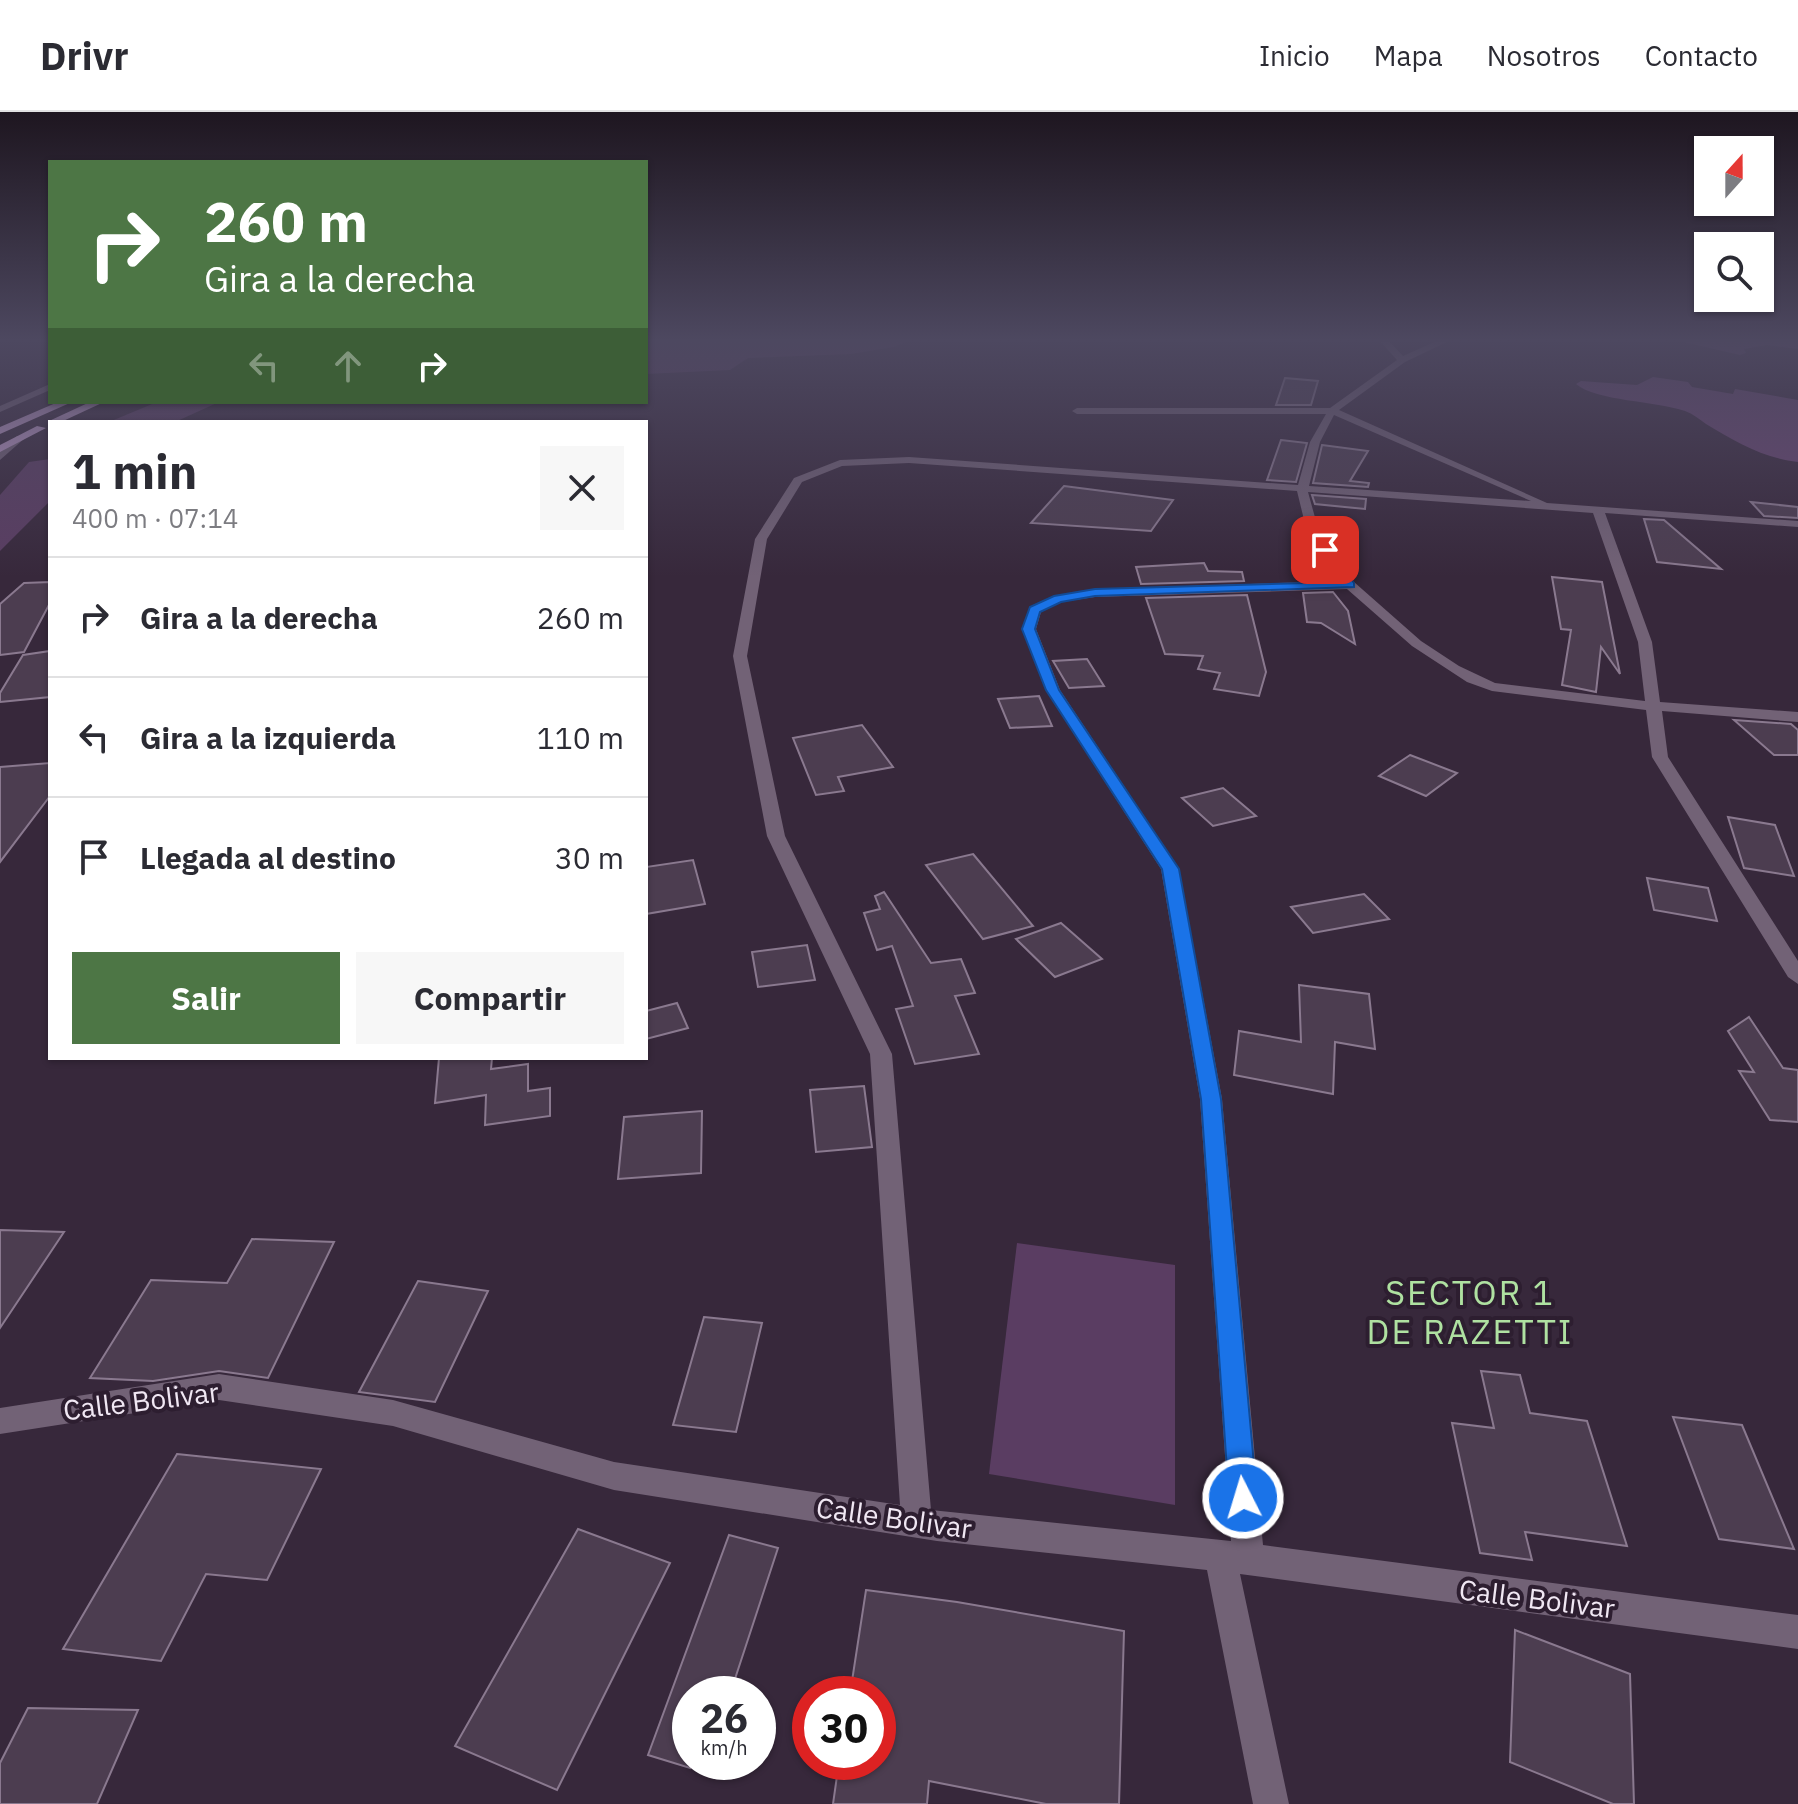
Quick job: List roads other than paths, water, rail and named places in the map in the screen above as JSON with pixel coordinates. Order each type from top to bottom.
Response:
[{"type":"highway","points":[[0,431],[28,419]]},
{"type":"highway","points":[[0,449],[48,425]]},
{"type":"street","points":[[1328,419],[1315,442],[1302,490],[1313,532],[1350,585],[1400,632],[1476,682],[1511,691],[1798,717]]},
{"type":"street","points":[[1350,419],[1557,509]]},
{"type":"street","points":[[0,457],[20,438]]},
{"type":"street","points":[[917,1522],[881,1054],[776,836],[740,656],[761,539],[798,480],[840,463],[909,460],[1798,524]]},
{"type":"street","points":[[1598,511],[1645,642],[1660,757],[1798,977]]},
{"type":"street","points":[[1271,1804],[1234,1558],[1211,1099],[1170,869],[1053,690],[1029,629],[1035,610],[1058,599],[1095,593],[1350,585]]},
{"type":"street","name":"Calle Bolivar","points":[[0,1421],[219,1387],[393,1413],[614,1476],[917,1522],[1234,1558],[1798,1632]]},
{"type":"district","name":"SECTOR 1 DE RAZETTI","points":[[1470,1312]]}]
